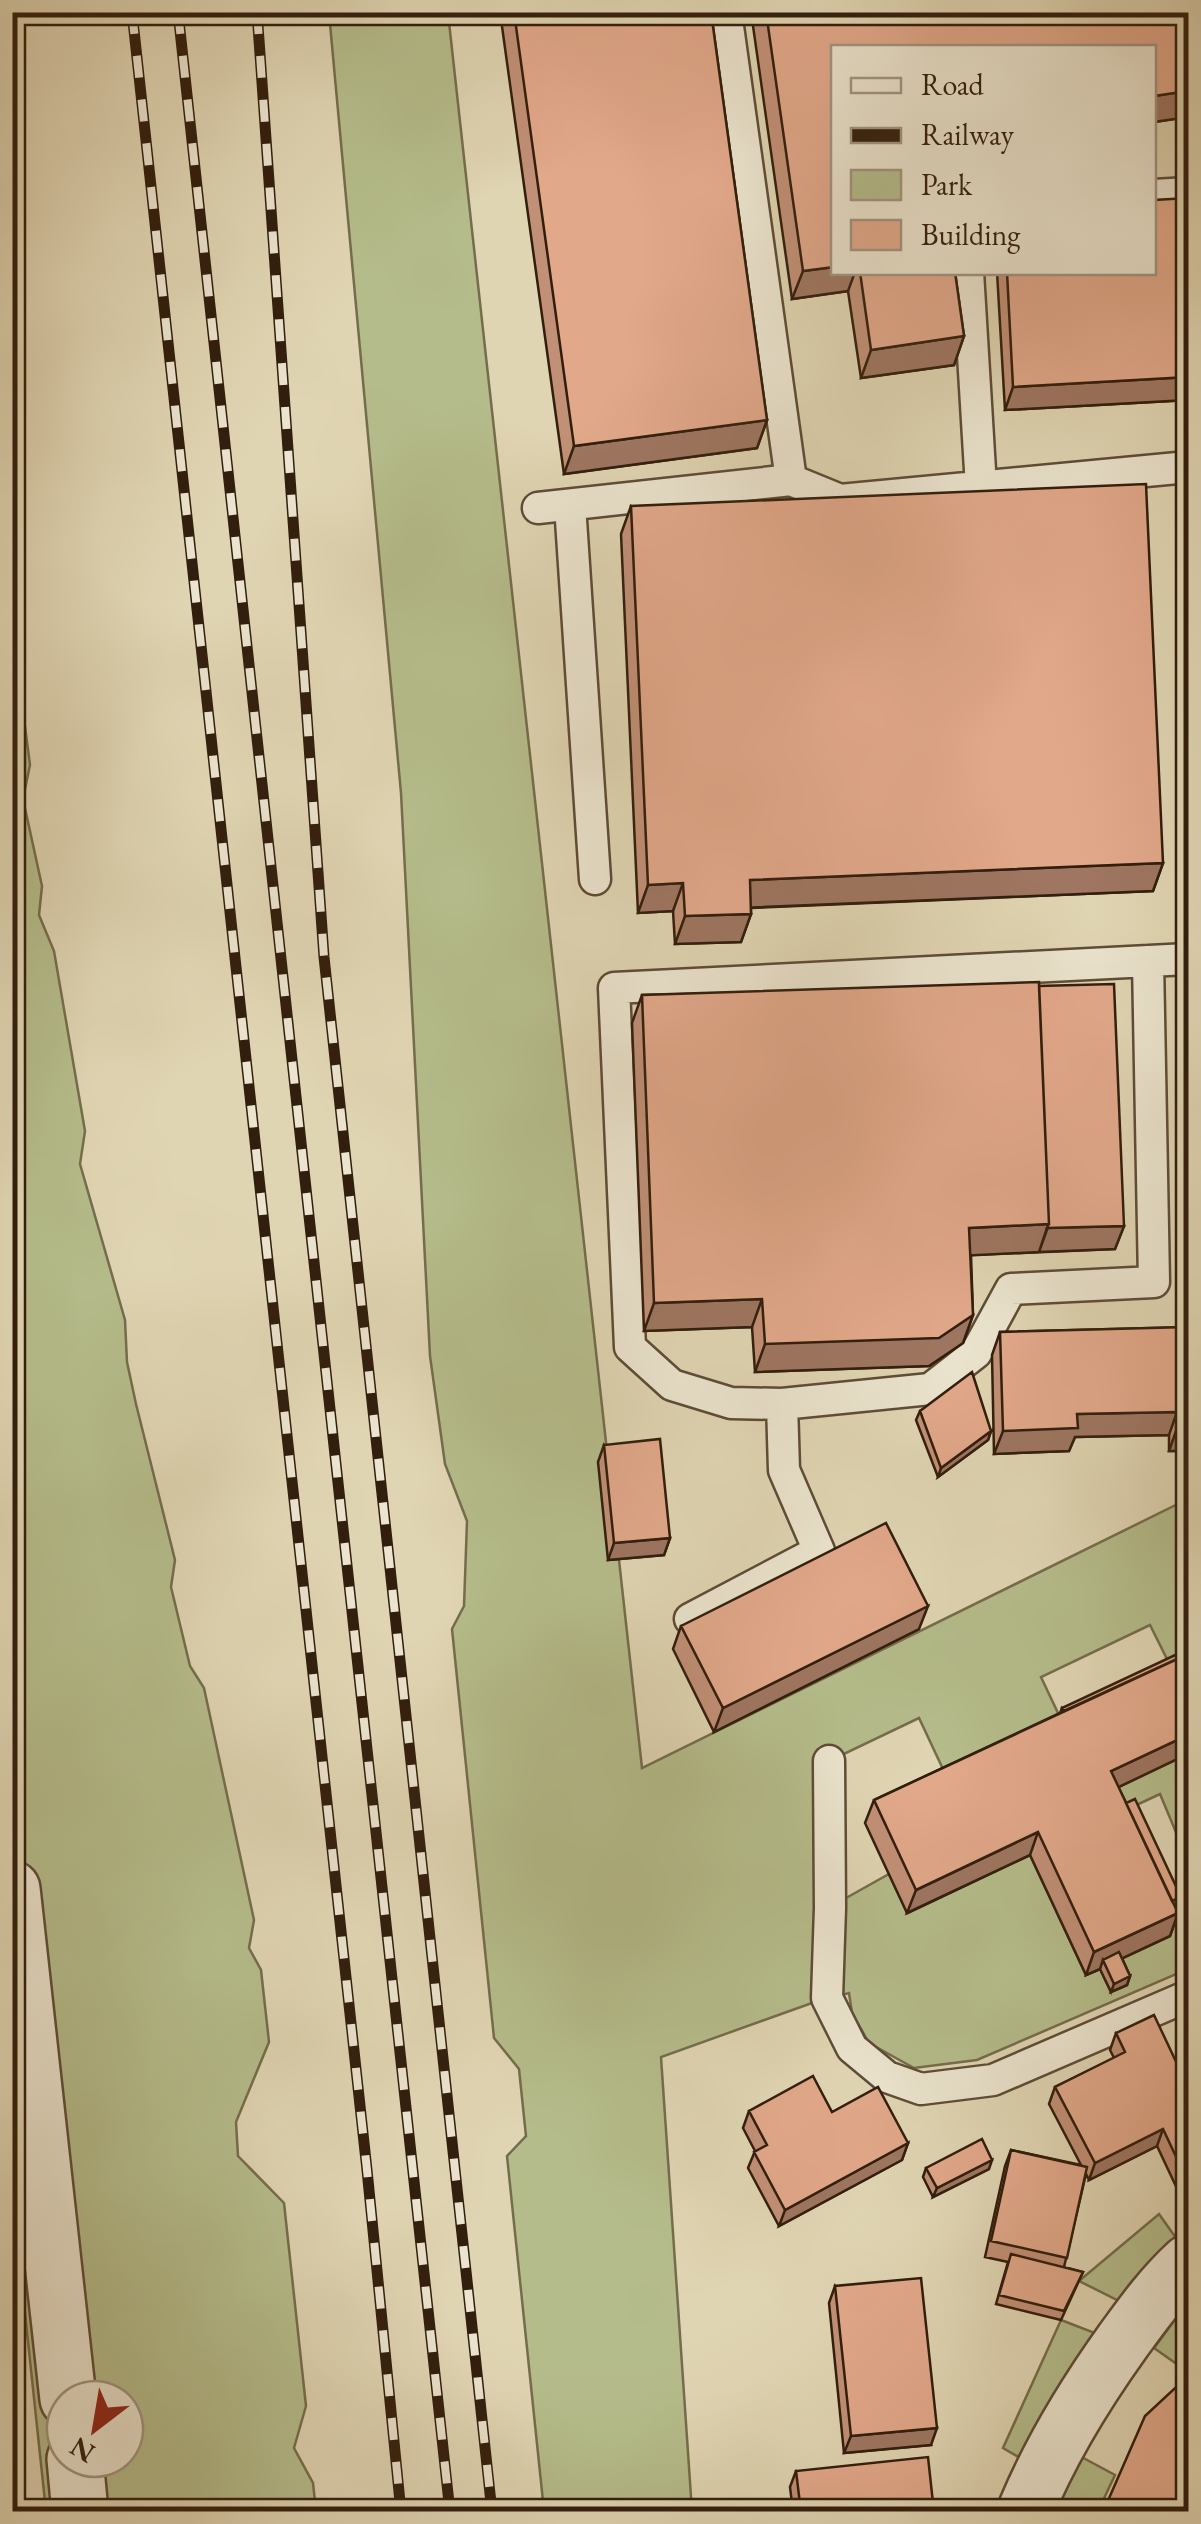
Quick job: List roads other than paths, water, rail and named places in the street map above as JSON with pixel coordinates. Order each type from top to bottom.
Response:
[{"type":"street","points":[[12,1888],[66,2379]]},
{"type":"street","points":[[1025,2512],[1040,2477],[1096,2379],[1162,2287],[1188,2263]]},
{"type":"street","points":[[77,2479],[80,2512]]},
{"type":"lane","points":[[726,12],[792,480]]},
{"type":"lane","points":[[1156,196],[1188,194]]},
{"type":"lane","points":[[968,275],[980,487]]},
{"type":"lane","points":[[538,508],[792,480],[840,500],[1188,467]]},
{"type":"lane","points":[[570,505],[595,880]]},
{"type":"lane","points":[[1148,961],[1154,1282],[1011,1289],[976,1353],[930,1389],[782,1404],[730,1403],[672,1385],[630,1347],[614,988],[1148,961],[1188,959]]},
{"type":"lane","points":[[690,1620],[819,1551],[784,1470],[782,1404]]},
{"type":"lane","points":[[829,1761],[827,1998],[852,2048],[887,2077],[921,2088],[993,2080],[1188,1996]]},
{"type":"railway","points":[[132,12],[401,2512]]},
{"type":"railway","points":[[178,12],[450,2512]]},
{"type":"railway","points":[[257,12],[324,957],[492,2512]]}]
